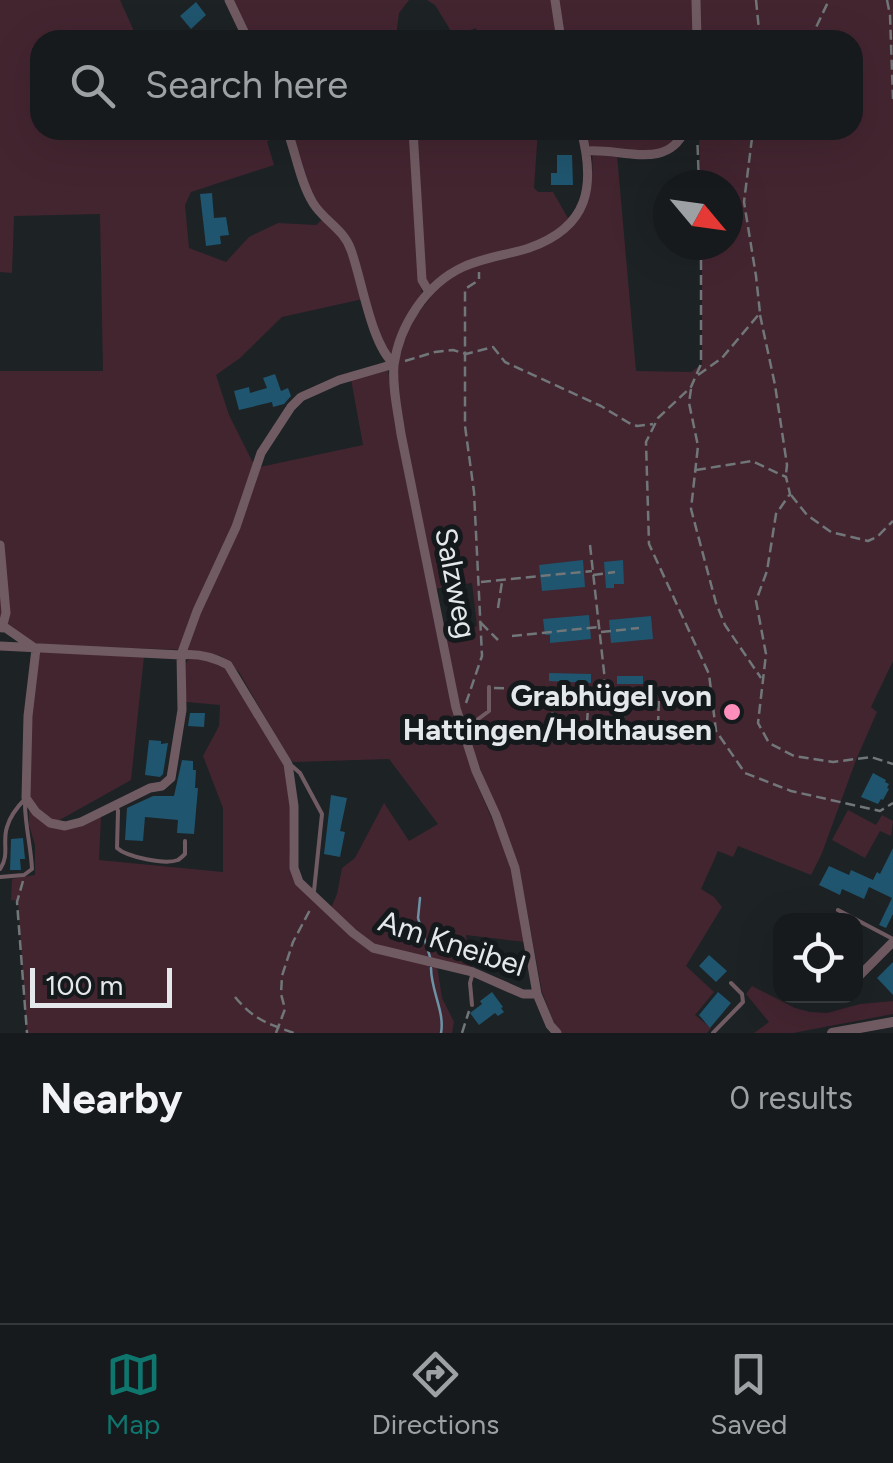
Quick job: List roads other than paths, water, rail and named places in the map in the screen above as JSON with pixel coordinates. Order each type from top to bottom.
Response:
[{"type":"street","points":[[229,0],[243,30]]},
{"type":"street","points":[[555,0],[560,30]]},
{"type":"street","points":[[696,0],[696,30]]},
{"type":"street","name":"Salzweg","points":[[290,140],[311,201],[348,240],[382,350],[394,364]]},
{"type":"street","points":[[414,140],[422,280],[429,292]]},
{"type":"street","name":"Salzweg","points":[[557,1033],[536,994],[515,868],[456,708],[402,434],[394,364],[406,327],[429,292],[451,274],[479,261],[529,248],[564,231],[586,195],[589,166],[583,140]]},
{"type":"street","points":[[586,151],[660,153],[680,140]]},
{"type":"street","points":[[0,545],[6,613],[1,628],[36,649],[28,716],[26,798],[50,823],[65,826],[81,822],[150,788],[162,786],[171,778],[182,710],[181,655],[236,527],[261,453],[291,407],[338,380],[394,364]]},
{"type":"street","name":"Am Kneibel","points":[[0,646],[193,654],[228,665],[288,764],[294,806],[294,868],[299,882],[374,948],[473,972],[523,994],[536,994]]},
{"type":"street","points":[[863,972],[893,940]]},
{"type":"street","points":[[832,1033],[893,1022]]},
{"type":"lane","points":[[462,731],[488,711],[489,688]]},
{"type":"lane","points":[[288,764],[300,774],[322,814],[314,897]]},
{"type":"lane","points":[[0,869],[6,861],[6,828],[26,798]]},
{"type":"lane","points":[[0,877],[24,876],[32,869],[26,798]]},
{"type":"lane","points":[[116,805],[116,848],[122,854],[176,860],[185,854],[185,841]]},
{"type":"lane","points":[[838,910],[893,940]]},
{"type":"lane","points":[[472,1006],[473,972]]},
{"type":"lane","points":[[713,1033],[743,1002],[742,994],[731,984]]},
{"type":"waterway","points":[[420,898],[418,918],[430,957]]},
{"type":"waterway","points":[[431,968],[441,1033]]},
{"type":"place","name":"Grabhügel von Hattingen/Holthausen","points":[[732,712]]}]
